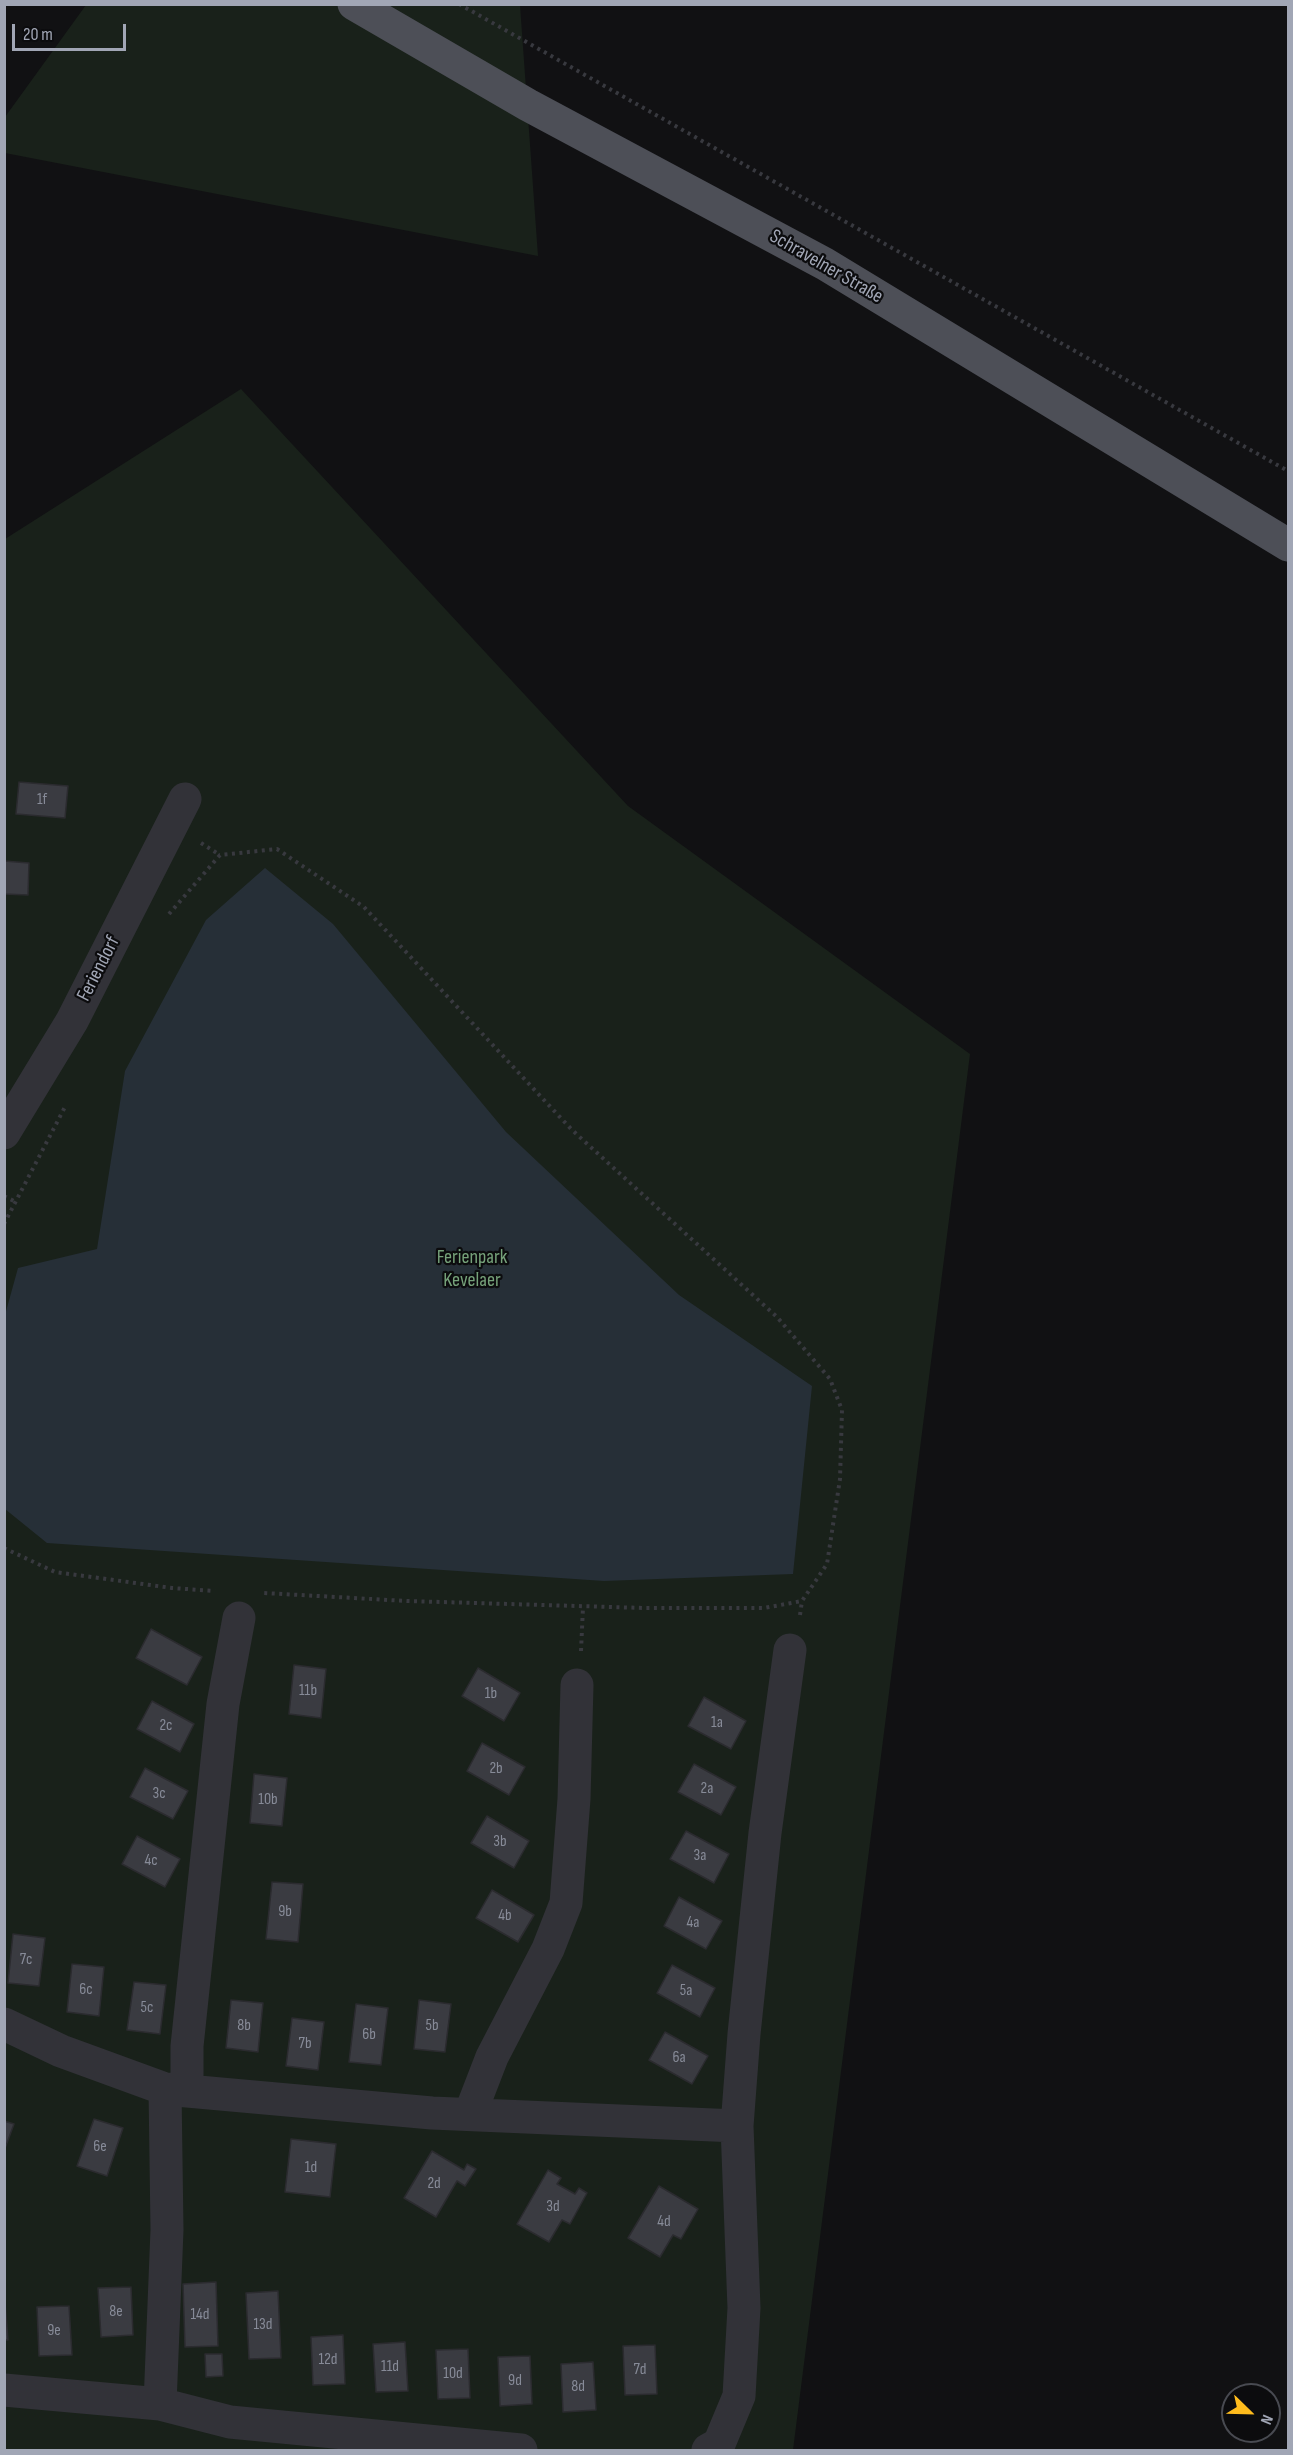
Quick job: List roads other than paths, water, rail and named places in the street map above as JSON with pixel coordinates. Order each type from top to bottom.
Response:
[{"type":"main road","name":"Schravelner Straße","points":[[354,4],[528,105],[825,264],[1288,545]]},
{"type":"lane","name":"Feriendorf","points":[[4,1133],[72,1021],[185,800]]},
{"type":"lane","points":[[160,2404],[167,2230],[176,2090],[187,2046],[223,1704],[247,1605]]},
{"type":"lane","points":[[708,2451],[719,2444],[739,2396],[744,2307],[737,2126],[744,2034],[764,1845],[790,1650]]},
{"type":"lane","points":[[470,2114],[492,2057],[548,1949],[566,1903],[574,1799],[577,1685]]},
{"type":"lane","points":[[4,2024],[61,2051],[176,2090],[432,2113],[737,2126]]},
{"type":"lane","points":[[4,2390],[160,2404],[228,2436],[521,2451]]},
{"type":"park label","name":"Ferienpark Kevelaer","points":[[472,1270]]}]
